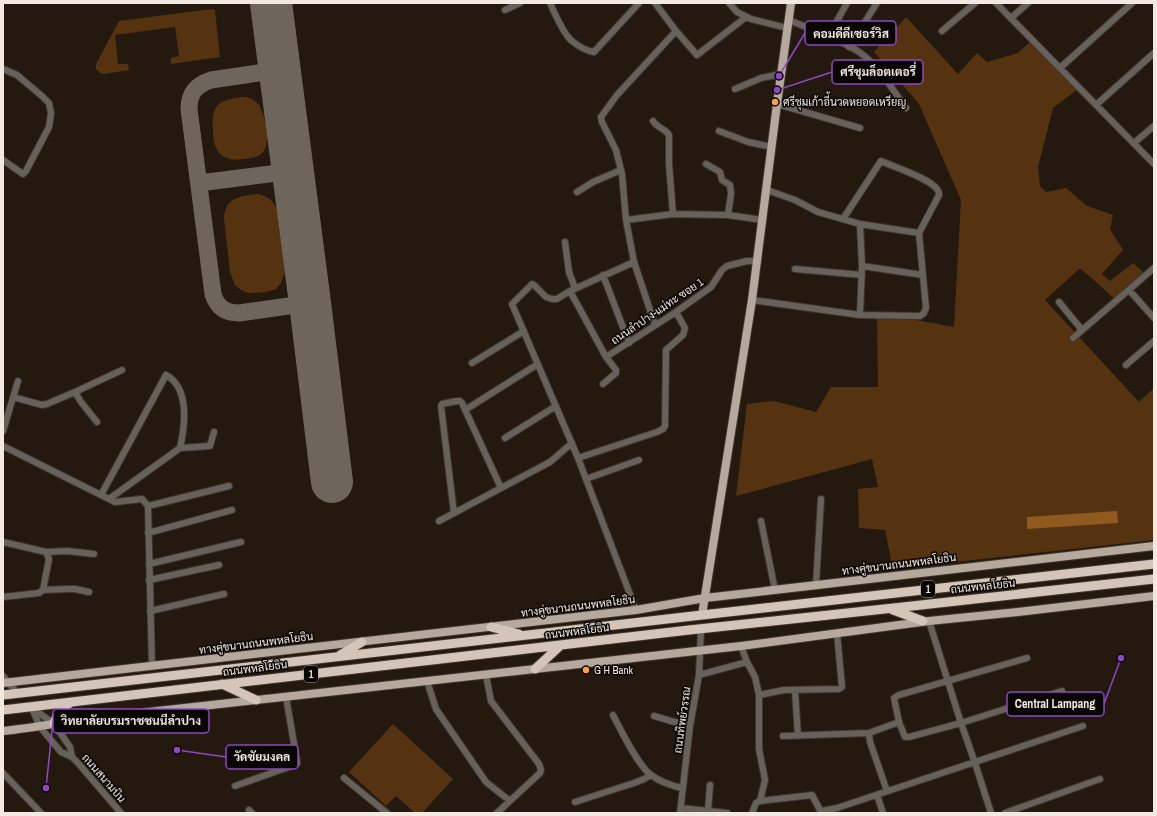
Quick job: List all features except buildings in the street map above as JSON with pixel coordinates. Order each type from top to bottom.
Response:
[{"type":"highway","name":"ถนนพหลโยธิน","points":[[3,695],[702,614],[1154,564]]},
{"type":"highway","name":"ถนนพหลโยธิน","points":[[3,710],[701,629],[1154,579]]},
{"type":"highway","points":[[890,609],[926,621]]},
{"type":"highway","points":[[701,629],[702,614]]},
{"type":"highway","points":[[492,627],[526,635]]},
{"type":"highway","points":[[337,657],[362,642]]},
{"type":"highway","points":[[535,669],[561,645]]},
{"type":"highway","points":[[222,684],[256,700]]},
{"type":"highway","points":[[18,694],[31,706]]},
{"type":"highway","points":[[54,724],[61,709],[71,702]]},
{"type":"main road","points":[[702,614],[752,300],[791,3]]},
{"type":"main road","name":"ทางคู่ขนานถนนพหลโยธิน","points":[[5,680],[152,666],[492,627],[636,610],[705,598],[1154,546]]},
{"type":"main road","name":"1","points":[[3,731],[40,727],[86,719],[741,646],[926,621],[1154,596]]},
{"type":"street","points":[[505,10],[520,3]]},
{"type":"street","points":[[550,3],[571,41],[589,51],[594,52],[639,3]]},
{"type":"street","points":[[655,3],[676,31],[697,55],[746,17]]},
{"type":"street","points":[[729,3],[737,12],[750,19],[788,24],[828,36],[849,46],[860,53],[871,64],[888,83],[906,108]]},
{"type":"street","points":[[828,36],[847,3]]},
{"type":"street","points":[[849,46],[877,3]]},
{"type":"street","points":[[942,31],[975,3]]},
{"type":"street","points":[[996,3],[1154,164]]},
{"type":"street","points":[[1011,18],[1028,3]]},
{"type":"street","points":[[1060,68],[1132,3]]},
{"type":"street","points":[[655,325],[634,262],[626,220],[621,170],[616,150],[601,117],[617,95],[676,31]]},
{"type":"street","points":[[1096,105],[1154,53]]},
{"type":"street","points":[[3,69],[17,75],[43,97],[49,103],[51,113],[49,127],[23,174],[3,160]]},
{"type":"street","points":[[735,89],[761,78],[781,74]]},
{"type":"street","points":[[777,104],[860,128]]},
{"type":"street","points":[[654,121],[655,124],[668,132],[669,135],[669,164],[673,214]]},
{"type":"street","points":[[1134,144],[1154,126]]},
{"type":"street","points":[[719,130],[748,142],[772,147]]},
{"type":"street","points":[[752,300],[860,315],[920,316],[924,313],[926,308],[919,233],[939,195],[938,189],[931,183],[919,177],[880,161],[842,219]]},
{"type":"street","points":[[706,164],[720,172],[722,180],[730,186],[731,194],[728,215]]},
{"type":"street","points":[[577,192],[593,182],[621,170]]},
{"type":"street","points":[[767,190],[795,200],[818,212],[842,219],[860,224],[919,233]]},
{"type":"street","points":[[626,220],[673,214],[728,215],[762,220]]},
{"type":"street","points":[[860,224],[862,266],[860,315]]},
{"type":"street","points":[[565,242],[572,290],[606,357],[617,372],[603,384]]},
{"type":"street","name":"ถนนลำปาง-แม่ทะ ซอย 1","points":[[606,357],[676,312],[711,287],[722,270],[727,266],[747,261],[757,261]]},
{"type":"street","points":[[634,262],[603,275],[557,299],[546,297],[532,284],[512,304],[572,443],[636,610]]},
{"type":"street","points":[[862,266],[922,275]]},
{"type":"street","points":[[795,268],[862,275]]},
{"type":"street","points":[[1072,338],[1154,268]]},
{"type":"street","points":[[603,275],[629,343]]},
{"type":"street","points":[[1129,290],[1154,318]]},
{"type":"street","points":[[1059,302],[1082,330]]},
{"type":"street","points":[[578,458],[657,432],[665,426],[666,350],[683,334],[685,328],[676,312]]},
{"type":"street","points":[[472,362],[524,331]]},
{"type":"street","points":[[1126,365],[1154,341]]},
{"type":"street","points":[[465,410],[538,364]]},
{"type":"street","points":[[13,397],[42,405],[47,404],[122,370]]},
{"type":"street","points":[[101,495],[166,375],[174,381],[182,399],[184,424],[180,448]]},
{"type":"street","points":[[3,431],[18,381]]},
{"type":"street","points":[[75,392],[97,422]]},
{"type":"street","points":[[454,513],[441,406],[442,404],[460,401],[500,488]]},
{"type":"street","points":[[505,438],[556,406]]},
{"type":"street","points":[[109,498],[180,448],[210,446],[214,432]]},
{"type":"street","points":[[439,521],[550,462],[572,443]]},
{"type":"street","points":[[3,446],[115,502],[142,499],[148,506],[152,666]]},
{"type":"street","points":[[586,479],[639,460]]},
{"type":"street","points":[[148,506],[229,486]]},
{"type":"street","points":[[816,585],[821,499]]},
{"type":"street","points":[[148,533],[232,510]]},
{"type":"street","points":[[761,521],[775,590]]},
{"type":"street","points":[[3,542],[46,552],[67,551],[94,554]]},
{"type":"street","points":[[149,564],[241,542]]},
{"type":"street","points":[[43,590],[49,559],[46,552]]},
{"type":"street","points":[[149,580],[219,565]]},
{"type":"street","points":[[3,597],[39,593],[43,590],[67,588],[89,592]]},
{"type":"street","points":[[150,612],[224,594]]},
{"type":"street","points":[[926,621],[948,682],[991,813]]},
{"type":"street","name":"ถนนทิพย์วรรณ","points":[[680,810],[698,675],[701,629]]},
{"type":"street","points":[[759,695],[784,690],[839,689],[842,687],[836,633]]},
{"type":"street","points":[[741,646],[755,678],[759,695],[760,749],[765,780],[760,801]]},
{"type":"street","points":[[1027,658],[899,695],[894,698],[899,722],[905,737],[961,723],[1062,691]]},
{"type":"street","points":[[698,675],[747,662]]},
{"type":"street","points":[[486,675],[491,701],[539,764],[541,770],[540,773],[497,813]]},
{"type":"street","points":[[5,680],[18,694]]},
{"type":"street","points":[[427,681],[436,709],[486,782],[510,801]]},
{"type":"street","points":[[795,691],[798,736]]},
{"type":"street","points":[[235,786],[294,766],[296,764],[297,761],[286,697]]},
{"type":"street","name":"ถนนสนามบิน","points":[[31,706],[54,724],[70,747],[72,757]]},
{"type":"street","name":"ถนนสนามบิน","points":[[31,706],[40,727],[61,752],[72,757],[121,813]]},
{"type":"street","points":[[613,715],[638,759],[650,775],[682,788]]},
{"type":"street","points":[[654,716],[671,722],[690,726]]},
{"type":"street","points":[[783,736],[869,733],[899,722]]},
{"type":"street","points":[[752,813],[756,803],[760,801],[812,795],[820,810],[822,811],[837,808],[1083,726]]},
{"type":"street","points":[[869,733],[870,742],[887,791]]},
{"type":"street","points":[[3,773],[41,813]]},
{"type":"street","points":[[574,802],[634,783],[650,775]]},
{"type":"street","points":[[344,778],[387,813]]},
{"type":"street","points":[[1005,813],[1100,779]]},
{"type":"street","points":[[708,811],[710,785]]},
{"type":"street","points":[[877,795],[883,813]]},
{"type":"street","points":[[680,810],[727,813]]},
{"type":"shaded area","points":[[212,9],[215,10],[220,57],[171,64],[171,58],[179,56],[175,27],[115,35],[118,64],[128,64],[129,70],[104,74],[100,73],[96,69],[96,64],[119,21]]},
{"type":"shaded area","points":[[906,17],[958,74],[977,53],[987,62],[1018,53],[1030,42],[1077,90],[1053,108],[1038,167],[1040,186],[1046,192],[1066,188],[1087,206],[1113,215],[1110,229],[1123,250],[1102,274],[1110,281],[1133,263],[1145,274],[1115,299],[1080,268],[1045,300],[1139,402],[1154,388],[1154,540],[893,569],[885,530],[859,528],[858,489],[878,487],[872,459],[736,496],[747,404],[774,401],[816,412],[831,387],[878,387],[877,313],[954,327],[961,200],[919,104],[874,52]]},
{"type":"shaded area","points":[[242,97],[253,100],[261,108],[266,126],[267,139],[265,149],[261,154],[256,157],[239,160],[226,158],[217,150],[213,136],[213,114],[218,105],[222,102]]},
{"type":"shaded area","points":[[258,194],[269,199],[274,203],[277,209],[285,272],[281,283],[276,289],[267,292],[248,293],[235,285],[230,272],[224,218],[227,206],[235,199]]},
{"type":"shaded area","points":[[1117,511],[1118,523],[1027,529],[1027,517]]},
{"type":"shaded area","points":[[393,724],[453,779],[422,813],[415,813],[396,796],[386,806],[349,772]]},
{"type":"taxiway","points":[[279,70],[211,80],[197,87],[190,98],[189,109],[213,294],[219,306],[234,313],[310,303]]},
{"type":"taxiway","points":[[199,183],[293,171]]},
{"type":"runway","points":[[271,3],[332,482]]},
{"type":"place","name":"คอมดีดีเซอร์วิส","points":[[779,76]]},
{"type":"place","name":"ศรีชุมล็อตเตอรี่","points":[[777,90]]},
{"type":"place","name":"ศรีชุมเก้าอี้นวดหยอดเหรียญ","points":[[775,102]]},
{"type":"place","name":"Central Lampang","points":[[1121,658]]},
{"type":"place","name":"G H Bank","points":[[586,670]]},
{"type":"place","name":"วัดชัยมงคล","points":[[177,750]]},
{"type":"place","name":"วิทยาลัยบรมราชชนนีลำปาง","points":[[46,788]]}]
